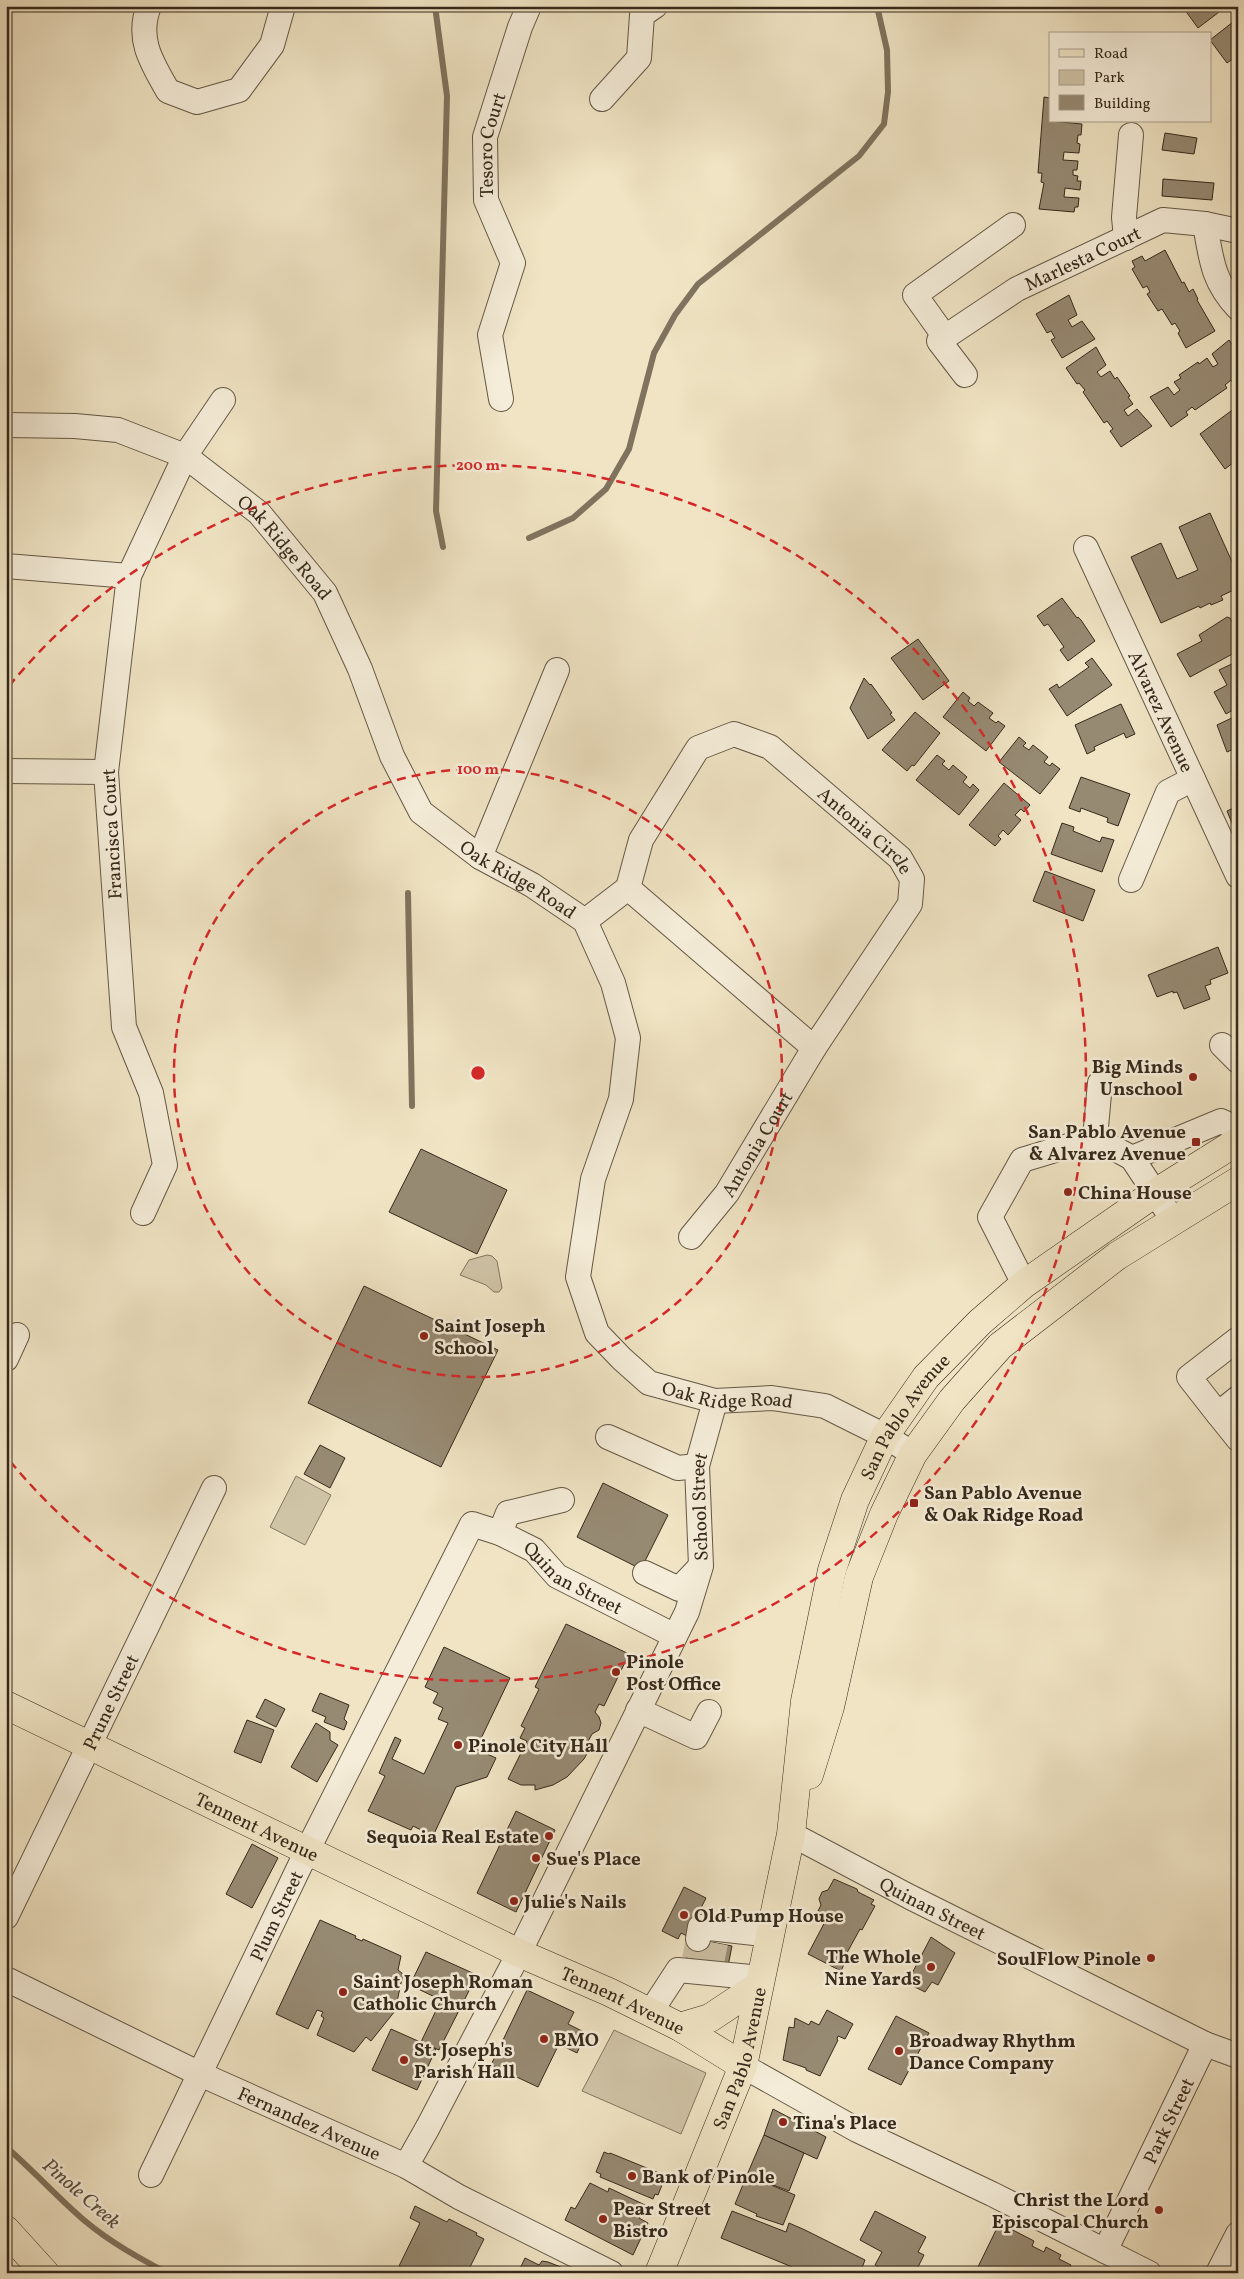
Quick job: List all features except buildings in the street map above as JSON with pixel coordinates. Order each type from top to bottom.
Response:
[{"type":"main road","name":"San Pablo Avenue","points":[[659,2273],[743,2066],[791,1834],[805,1701],[832,1570],[855,1500],[885,1436],[926,1377],[980,1322],[1024,1284],[1155,1193],[1238,1141]]},
{"type":"main road","name":"San Pablo Avenue","points":[[791,1834],[830,1707],[860,1577],[884,1514],[913,1454],[952,1400],[1000,1346],[1117,1256],[1238,1181]]},
{"type":"main road","name":"Tennent Avenue","points":[[6,1705],[519,1953],[680,2027],[743,2066]]},
{"type":"main road","points":[[680,2027],[710,2018],[760,1982]]},
{"type":"main road","points":[[6,2230],[45,2273]]},
{"type":"street","points":[[149,6],[144,20],[146,52],[168,91],[197,102],[239,90],[272,45],[283,6]]},
{"type":"street","name":"Tesoro Court","points":[[500,398],[490,335],[513,262],[486,200],[485,137],[520,27],[529,6]]},
{"type":"street","points":[[602,99],[639,58],[642,9]]},
{"type":"street","points":[[1126,238],[1124,217],[1131,135]]},
{"type":"street","name":"Marlesta Court","points":[[942,339],[1017,289],[1163,220],[1205,224],[1238,231]]},
{"type":"street","points":[[1205,224],[1212,268],[1227,297],[1238,308]]},
{"type":"street","points":[[965,375],[915,295],[1013,225]]},
{"type":"street","name":"Francisca Court","points":[[143,1213],[165,1165],[151,1093],[124,1027],[106,772],[129,576],[185,456],[223,400]]},
{"type":"street","name":"Oak Ridge Road","points":[[6,425],[76,426],[118,430],[185,456],[259,512],[325,593],[360,669],[392,756],[420,812],[480,857],[532,885],[584,921],[613,983],[628,1038],[620,1099],[593,1179],[578,1277],[598,1333],[622,1359],[649,1383],[715,1401],[772,1398],[825,1406],[885,1436],[913,1454]]},
{"type":"street","name":"Alvarez Avenue","points":[[1086,548],[1238,876]]},
{"type":"street","points":[[6,566],[129,576]]},
{"type":"street","points":[[480,857],[557,670]]},
{"type":"street","name":"Antonia Circle","points":[[628,888],[641,840],[698,748],[734,734],[770,747],[900,858],[912,879],[910,904],[814,1048]]},
{"type":"street","points":[[6,771],[106,772]]},
{"type":"street","points":[[1131,880],[1168,792],[1193,779]]},
{"type":"street","points":[[584,921],[628,888],[814,1048]]},
{"type":"street","name":"Antonia Court","points":[[691,1237],[727,1193],[814,1048]]},
{"type":"street","points":[[1095,1138],[1100,1083]]},
{"type":"street","points":[[1132,1158],[1221,1121],[1238,1129]]},
{"type":"street","points":[[1024,1284],[990,1217],[1022,1160],[1095,1138],[1132,1158],[1173,1220]]},
{"type":"street","points":[[6,1359],[17,1335]]},
{"type":"street","points":[[1238,1339],[1188,1377],[1238,1439]]},
{"type":"street","points":[[1218,1414],[1238,1398]]},
{"type":"street","name":"School Street","points":[[406,2166],[519,1953],[688,1612],[701,1566],[697,1466],[715,1401]]},
{"type":"street","points":[[608,1437],[678,1468],[697,1466]]},
{"type":"street","name":"Prune Street","points":[[6,1917],[214,1488]]},
{"type":"street","points":[[500,1533],[508,1513],[562,1500]]},
{"type":"street","name":"Quinan Street","points":[[472,1524],[500,1533],[534,1550],[557,1576],[675,1636]]},
{"type":"street","name":"Plum Street","points":[[151,2175],[307,1851],[472,1524]]},
{"type":"street","points":[[645,1573],[679,1588],[701,1566]]},
{"type":"street","points":[[638,1710],[696,1737],[709,1712]]},
{"type":"street","name":"Quinan Street","points":[[791,1834],[910,1897],[1205,2044],[1238,2056]]},
{"type":"street","points":[[650,2013],[678,1970],[714,1954],[771,1935]]},
{"type":"street","points":[[714,1954],[760,1982]]},
{"type":"street","name":"Fernandez Avenue","points":[[6,1979],[200,2074],[406,2166],[459,2198],[611,2273]]},
{"type":"street","name":"Park Street","points":[[1105,2252],[1205,2044]]},
{"type":"street","name":"Tennent Avenue","points":[[743,2066],[858,2130],[992,2194],[1149,2273]]},
{"type":"street","points":[[1218,2273],[1238,2234]]},
{"type":"green space","points":[[487,1255],[492,1256],[497,1261],[502,1288],[499,1292],[494,1292],[486,1285],[460,1275],[469,1260]]},
{"type":"green space","points":[[296,1476],[331,1495],[305,1545],[270,1527]]},
{"type":"green space","points":[[614,2030],[706,2073],[681,2134],[582,2091]]},
{"type":"waterway","points":[[435,6],[447,96],[436,511],[443,547]]},
{"type":"waterway","points":[[529,538],[573,518],[606,489],[629,449],[654,353],[675,315],[698,284],[859,156],[884,124],[888,92],[887,50],[877,6]]},
{"type":"waterway","points":[[408,893],[412,1106]]},
{"type":"waterway","name":"Pinole Creek","points":[[6,2147],[95,2229],[167,2273]]},
{"type":"tunnel","points":[[694,1959],[698,1939]]},
{"type":"tunnel","points":[[712,1963],[716,1943]]},
{"type":"place","name":"Big Minds Unschool","points":[[1193,1077]]},
{"type":"place","name":"San Pablo Avenue & Alvarez Avenue","points":[[1196,1142]]},
{"type":"place","name":"China House","points":[[1068,1192]]},
{"type":"place","name":"Saint Joseph School","points":[[424,1336]]},
{"type":"place","name":"San Pablo Avenue & Oak Ridge Road","points":[[914,1503]]},
{"type":"place","name":"Pinole Post Office","points":[[616,1672]]},
{"type":"place","name":"Pinole City Hall","points":[[458,1745]]},
{"type":"place","name":"Sequoia Real Estate","points":[[549,1836]]},
{"type":"place","name":"Sue's Place","points":[[536,1858]]},
{"type":"place","name":"Julie's Nails","points":[[514,1901]]},
{"type":"place","name":"Old Pump House","points":[[684,1915]]},
{"type":"place","name":"SoulFlow Pinole","points":[[1151,1958]]},
{"type":"place","name":"The Whole Nine Yards","points":[[931,1967]]},
{"type":"place","name":"Saint Joseph Roman Catholic Church","points":[[343,1992]]},
{"type":"place","name":"BMO","points":[[544,2039]]},
{"type":"place","name":"Broadway Rhythm Dance Company","points":[[899,2051]]},
{"type":"place","name":"St. Joseph's Parish Hall","points":[[404,2060]]},
{"type":"place","name":"Tina's Place","points":[[783,2122]]},
{"type":"place","name":"Bank of Pinole","points":[[632,2176]]},
{"type":"place","name":"Christ the Lord Episcopal Church","points":[[1159,2210]]},
{"type":"place","name":"Pear Street Bistro","points":[[603,2219]]}]
